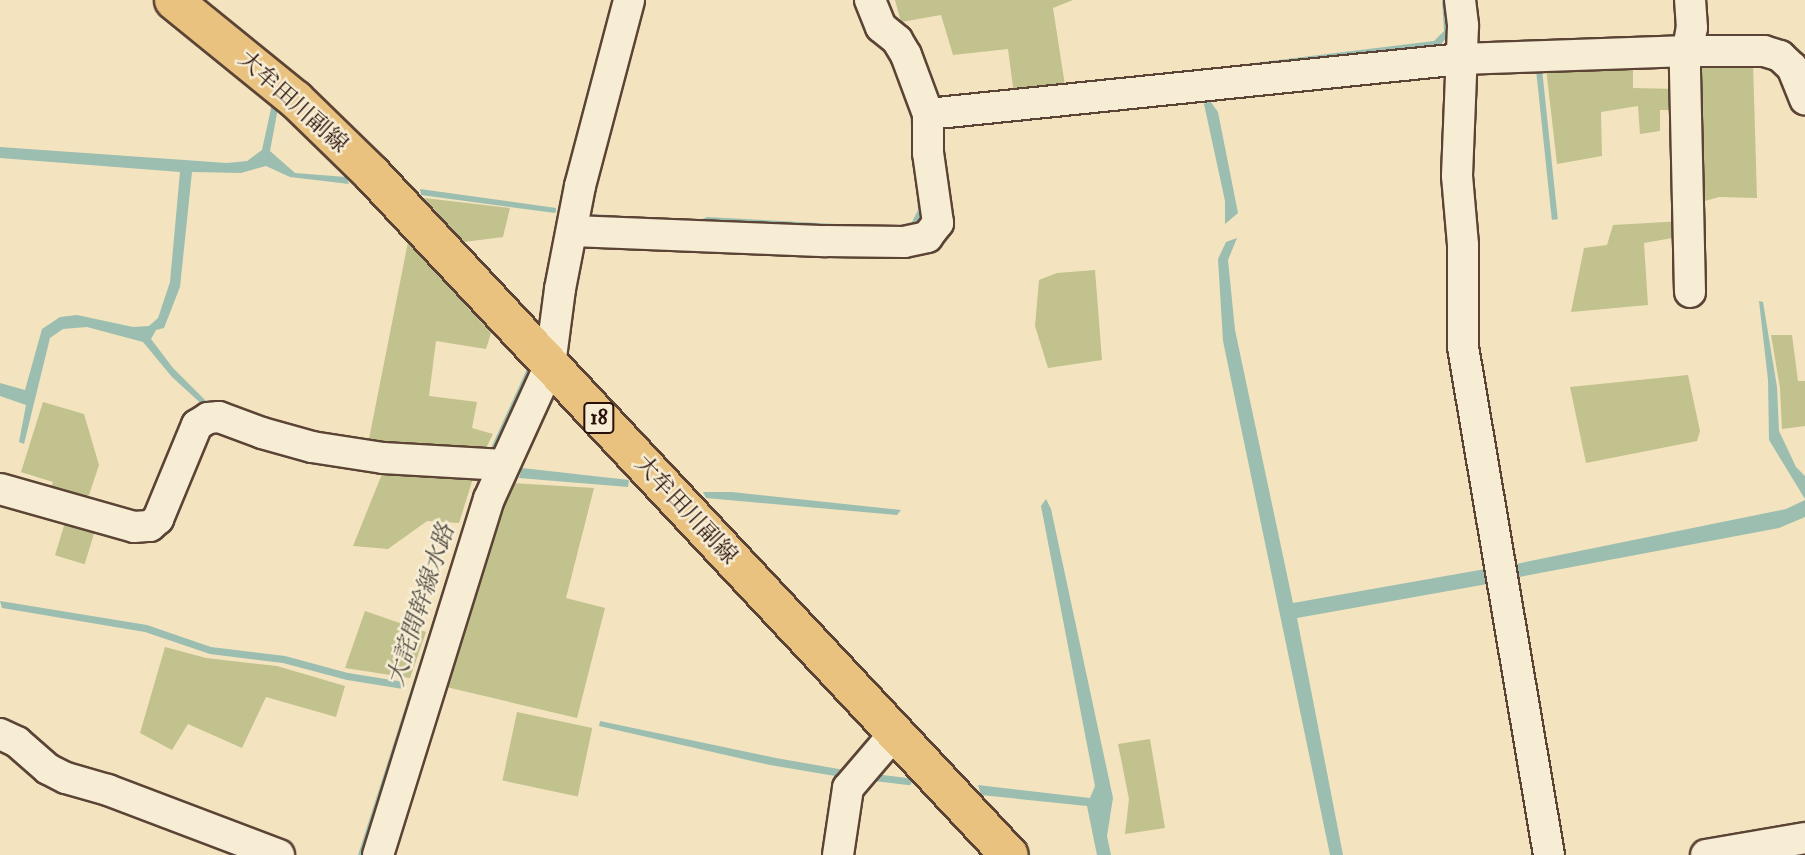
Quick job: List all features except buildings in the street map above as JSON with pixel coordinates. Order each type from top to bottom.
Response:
[{"type":"main road","name":"大牟田川副線","points":[[173,0],[304,108],[372,174],[1009,855]]},
{"type":"street","points":[[378,855],[473,551],[491,465],[550,366],[560,289],[583,171],[629,0]]},
{"type":"street","points":[[573,230],[826,241],[904,242],[927,237],[938,223],[928,153],[928,114],[906,55],[897,40],[881,27],[870,0]]},
{"type":"street","points":[[1460,0],[1457,176],[1463,244],[1463,347],[1549,855]]},
{"type":"street","points":[[1689,292],[1690,0]]},
{"type":"street","points":[[928,114],[1461,60],[1688,51],[1764,51],[1780,56],[1792,66],[1805,100]]},
{"type":"street","points":[[0,489],[134,527],[150,526],[158,519],[197,425],[208,418],[219,416],[262,433],[312,447],[383,458],[491,465]]},
{"type":"street","points":[[838,855],[848,788],[895,733]]},
{"type":"street","points":[[0,734],[17,742],[48,769],[66,778],[108,790],[279,855]]},
{"type":"street","points":[[1706,855],[1805,838]]},
{"type":"green space","points":[[895,0],[1073,0],[1053,8],[1066,92],[1014,95],[1008,49],[953,55],[941,15],[901,22]]},
{"type":"green space","points":[[1753,63],[1757,198],[1719,197],[1698,203],[1692,65]]},
{"type":"green space","points":[[1633,65],[1633,88],[1678,89],[1680,110],[1660,110],[1660,131],[1640,134],[1638,106],[1601,112],[1602,156],[1557,164],[1546,68]]},
{"type":"green space","points":[[424,198],[510,208],[503,237],[464,242]]},
{"type":"green space","points":[[1683,221],[1684,236],[1644,243],[1648,305],[1571,312],[1584,248],[1607,245],[1613,225]]},
{"type":"green space","points":[[408,242],[491,333],[486,349],[436,341],[429,396],[477,402],[472,428],[493,434],[481,458],[367,449]]},
{"type":"green space","points":[[1095,270],[1102,360],[1048,368],[1035,326],[1039,280],[1057,273]]},
{"type":"green space","points":[[1771,335],[1792,335],[1798,381],[1805,381],[1805,426],[1782,429],[1780,388]]},
{"type":"green space","points":[[1688,375],[1700,431],[1697,441],[1586,463],[1570,387]]},
{"type":"green space","points":[[43,402],[84,414],[99,465],[89,495],[73,502],[48,495],[53,482],[21,472]]},
{"type":"green space","points":[[386,464],[475,472],[459,523],[427,521],[388,549],[353,546]]},
{"type":"green space","points":[[512,483],[594,488],[566,598],[605,608],[577,718],[442,686]]},
{"type":"green space","points":[[67,516],[97,525],[85,564],[55,555]]},
{"type":"green space","points":[[365,611],[426,632],[410,678],[345,668]]},
{"type":"green space","points":[[165,647],[206,658],[277,666],[345,686],[336,717],[266,697],[242,748],[188,724],[172,750],[140,733]]},
{"type":"green space","points":[[517,712],[592,728],[578,796],[502,780]]},
{"type":"green space","points":[[1150,739],[1165,828],[1125,834],[1129,799],[1118,744]]},
{"type":"shaded area","points":[[1442,0],[1447,0],[1450,33],[1439,47],[1242,72],[1238,65],[1434,41],[1444,31]]},
{"type":"shaded area","points":[[895,67],[916,113],[924,211],[920,222],[911,230],[593,219],[594,214],[698,221],[707,217],[892,227],[912,222],[918,210],[910,114]]},
{"type":"shaded area","points":[[1542,69],[1558,219],[1552,220],[1536,70]]},
{"type":"shaded area","points":[[1210,101],[1218,112],[1238,213],[1225,224],[1225,201],[1204,104]]},
{"type":"shaded area","points":[[272,104],[278,108],[270,151],[295,173],[346,177],[349,184],[290,177],[266,166],[241,173],[192,172],[180,287],[164,328],[156,330],[151,339],[173,368],[209,404],[206,408],[172,377],[143,342],[87,327],[63,329],[50,338],[24,444],[19,442],[26,405],[0,396],[0,383],[25,390],[42,329],[60,317],[77,315],[133,327],[149,326],[158,318],[170,282],[180,172],[0,158],[0,147],[227,163],[247,161],[262,150]]},
{"type":"shaded area","points":[[420,189],[556,208],[556,211],[555,213],[421,195]]},
{"type":"shaded area","points":[[1237,238],[1228,260],[1235,330],[1293,603],[1491,568],[1493,583],[1297,618],[1343,855],[1330,855],[1223,341],[1218,259],[1226,242]]},
{"type":"shaded area","points":[[1759,301],[1763,302],[1777,387],[1779,431],[1796,467],[1805,476],[1805,499],[1769,440],[1768,380]]},
{"type":"shaded area","points":[[527,369],[532,376],[367,855],[358,855],[481,470]]},
{"type":"shaded area","points":[[522,468],[629,480],[628,487],[519,478]]},
{"type":"shaded area","points":[[703,492],[732,492],[901,510],[897,515],[706,498]]},
{"type":"shaded area","points":[[1046,499],[1051,509],[1113,798],[1107,836],[1111,855],[1097,855],[1087,806],[981,795],[978,785],[1090,798],[1095,786],[1041,506]]},
{"type":"shaded area","points":[[1805,500],[1805,517],[1779,528],[1514,578],[1511,565],[1786,509]]},
{"type":"shaded area","points":[[0,601],[147,625],[211,647],[285,656],[348,673],[404,682],[403,689],[347,680],[283,663],[210,654],[145,632],[2,608]]},
{"type":"shaded area","points":[[600,721],[850,771],[847,778],[770,765],[599,726]]},
{"type":"waterway","points":[[874,777],[908,781]]},
{"type":"water label","name":"大詫間幹線水路","points":[[421,605]]}]
